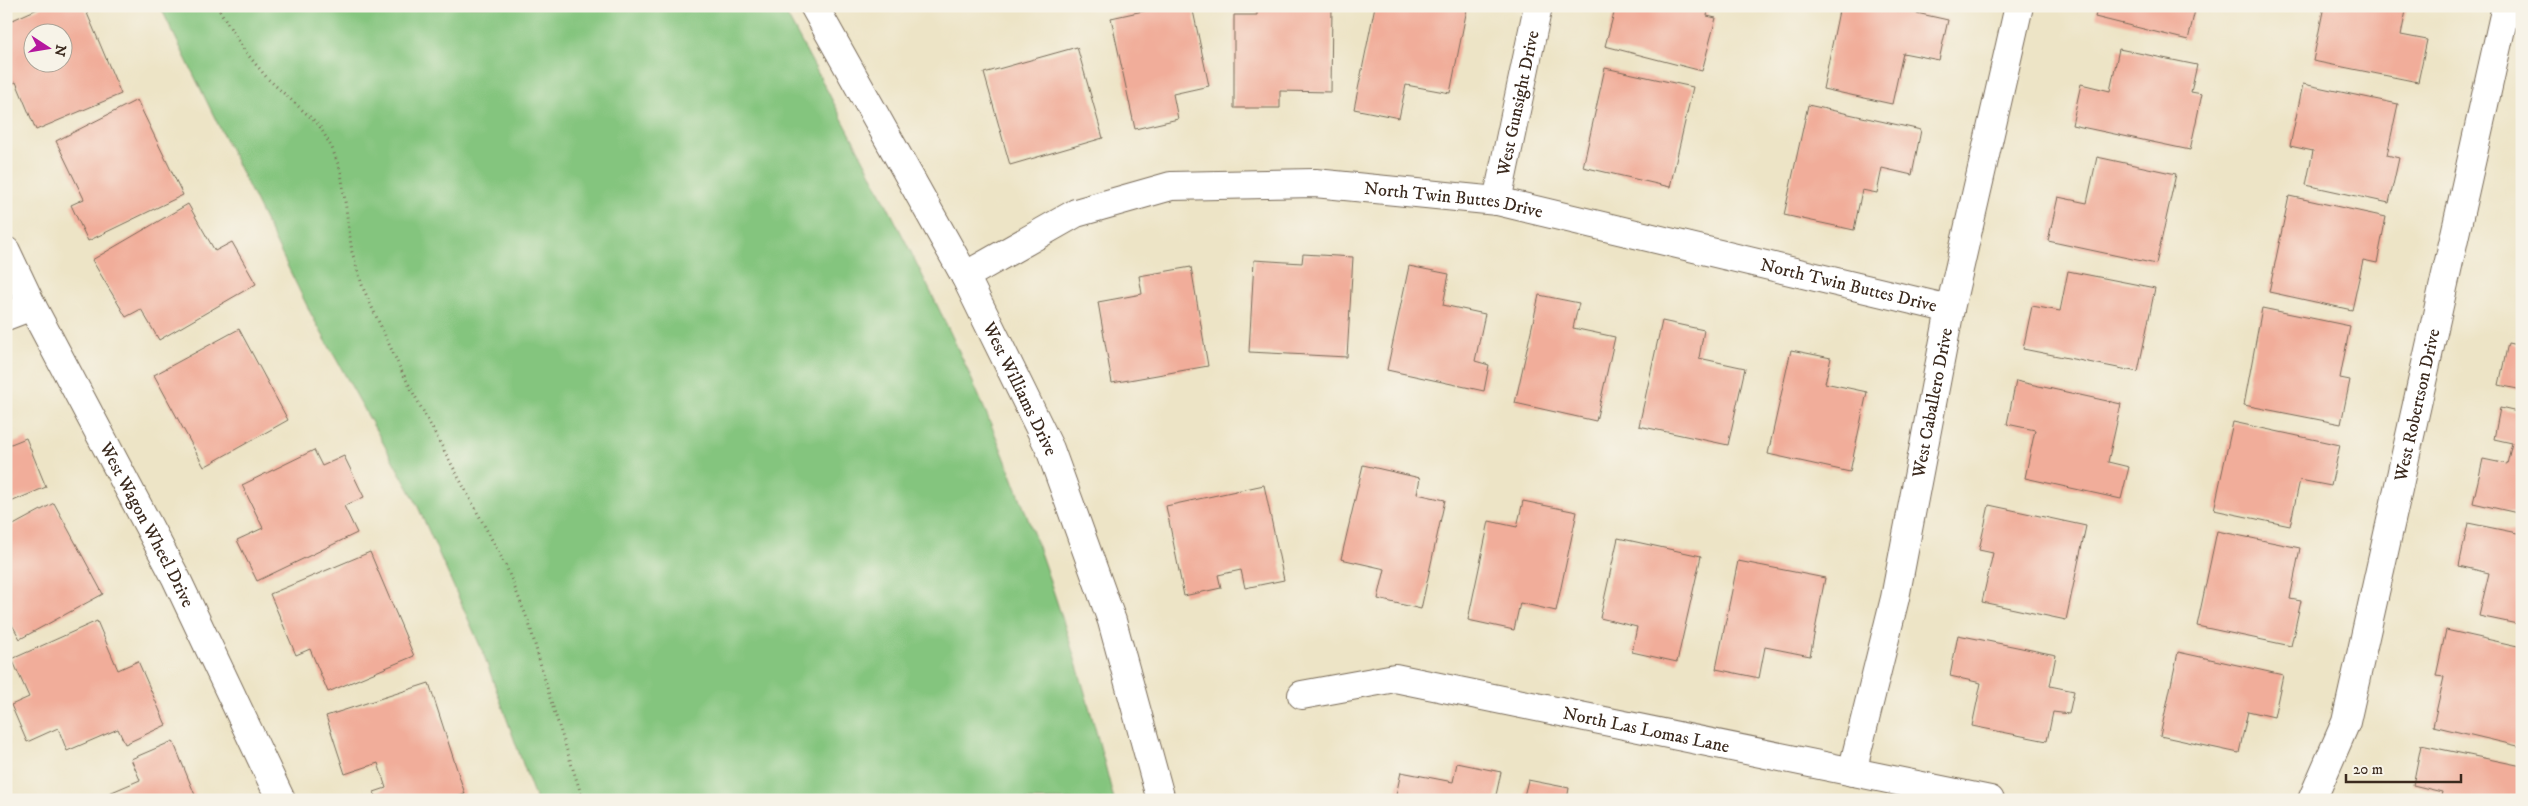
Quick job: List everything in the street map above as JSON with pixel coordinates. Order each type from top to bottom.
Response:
[{"type":"street","name":"West Williams Drive","points":[[814,6],[965,276],[1050,449],[1112,621],[1161,800]]},
{"type":"street","name":"West Gunsight Drive","points":[[1497,201],[1538,6]]},
{"type":"street","name":"West Caballero Drive","points":[[1852,772],[1895,598],[1950,309],[2019,6]]},
{"type":"street","name":"West Robertson Drive","points":[[2312,800],[2346,722],[2506,6]]},
{"type":"street","name":"North Twin Buttes Drive","points":[[965,276],[1076,213],[1171,186],[1315,183],[1497,201],[1950,309]]},
{"type":"street","name":"West Wagon Wheel Drive","points":[[6,251],[32,306],[176,578],[281,800]]},
{"type":"street","points":[[6,316],[32,306]]},
{"type":"street","name":"North Las Lomas Lane","points":[[1302,694],[1395,678],[1990,800]]},
{"type":"path","points":[[217,6],[244,50],[268,79],[319,125],[332,148],[341,172],[352,252],[363,288],[401,370],[506,566],[529,623],[550,698],[583,800]]},
{"type":"green space","points":[[160,6],[782,6],[931,292],[1000,447],[1044,563],[1082,681],[1114,800],[536,800],[482,650],[415,500],[311,314]]},
{"type":"building","points":[[44,6],[84,6],[121,94],[36,130],[16,82],[6,86],[6,23]]},
{"type":"building","points":[[1166,6],[1192,6],[1209,86],[1173,94],[1178,119],[1135,129],[1111,18]]},
{"type":"building","points":[[1257,6],[1332,6],[1331,92],[1280,91],[1280,108],[1234,108],[1234,15],[1257,15]]},
{"type":"building","points":[[1375,6],[1451,6],[1467,9],[1450,93],[1406,85],[1399,118],[1354,109]]},
{"type":"building","points":[[1616,6],[1709,6],[1707,16],[1716,18],[1702,71],[1605,46]]},
{"type":"building","points":[[1840,6],[1885,6],[1948,20],[1939,60],[1903,53],[1892,104],[1823,89]]},
{"type":"building","points":[[2098,6],[2196,6],[2188,40],[2095,17]]},
{"type":"building","points":[[2324,6],[2407,6],[2401,35],[2427,40],[2418,82],[2313,61]]},
{"type":"building","points":[[1077,47],[1103,138],[1010,165],[984,73]]},
{"type":"building","points":[[2119,49],[2197,65],[2191,92],[2202,94],[2190,150],[2072,125],[2081,84],[2110,91]]},
{"type":"building","points":[[1605,68],[1693,87],[1670,187],[1583,167]]},
{"type":"building","points":[[2303,84],[2398,104],[2387,155],[2399,158],[2389,203],[2306,185],[2313,151],[2290,146]]},
{"type":"building","points":[[137,100],[183,195],[88,241],[71,205],[84,199],[56,141]]},
{"type":"building","points":[[1808,105],[1921,130],[1912,175],[1882,168],[1877,193],[1862,190],[1854,230],[1784,215]]},
{"type":"building","points":[[2097,157],[2176,174],[2156,264],[2048,241],[2058,197],[2087,203]]},
{"type":"building","points":[[2289,196],[2386,217],[2377,263],[2363,260],[2352,310],[2269,292]]},
{"type":"building","points":[[188,204],[215,251],[232,242],[256,284],[159,340],[141,309],[126,317],[92,260]]},
{"type":"building","points":[[1303,254],[1353,257],[1347,357],[1249,352],[1254,260],[1302,263]]},
{"type":"building","points":[[1409,266],[1449,274],[1443,305],[1485,314],[1475,361],[1489,365],[1484,391],[1387,370]]},
{"type":"building","points":[[1191,267],[1208,366],[1112,383],[1098,302],[1142,294],[1139,276]]},
{"type":"building","points":[[2068,271],[2155,288],[2138,372],[2023,349],[2032,306],[2060,311]]},
{"type":"building","points":[[1539,295],[1579,303],[1573,328],[1615,337],[1596,421],[1515,403]]},
{"type":"building","points":[[2262,308],[2350,326],[2340,378],[2350,380],[2341,424],[2244,405]]},
{"type":"building","points":[[1662,321],[1704,330],[1699,358],[1745,368],[1728,445],[1639,426]]},
{"type":"building","points":[[239,329],[288,420],[204,467],[154,375]]},
{"type":"building","points":[[2508,343],[2522,346],[2522,390],[2499,385]]},
{"type":"building","points":[[1791,350],[1831,358],[1825,383],[1867,392],[1850,472],[1768,454]]},
{"type":"building","points":[[2016,381],[2121,404],[2108,462],[2129,467],[2121,499],[2025,478],[2035,430],[2007,424]]},
{"type":"building","points":[[2500,408],[2522,413],[2522,514],[2473,503],[2483,459],[2507,464],[2512,443],[2494,439]]},
{"type":"building","points":[[2233,422],[2340,445],[2331,486],[2300,480],[2290,526],[2214,510]]},
{"type":"building","points":[[26,438],[46,487],[6,504],[6,446]]},
{"type":"building","points":[[314,450],[322,466],[344,456],[364,497],[344,506],[357,533],[257,581],[237,540],[263,528],[242,485]]},
{"type":"building","points":[[1363,465],[1420,478],[1417,494],[1445,500],[1421,609],[1378,599],[1385,569],[1341,559]]},
{"type":"building","points":[[1264,485],[1284,580],[1245,588],[1241,570],[1218,575],[1221,588],[1184,596],[1166,506]]},
{"type":"building","points":[[1523,501],[1577,512],[1556,611],[1520,603],[1514,630],[1468,620],[1489,521],[1517,527]]},
{"type":"building","points":[[54,503],[103,594],[20,639],[6,614],[6,529]]},
{"type":"building","points":[[1989,505],[2086,526],[2066,620],[1982,602],[1993,553],[1979,550]]},
{"type":"building","points":[[2468,523],[2522,534],[2522,625],[2479,616],[2489,573],[2459,566]]},
{"type":"building","points":[[2217,531],[2300,548],[2290,599],[2301,601],[2291,646],[2197,626]]},
{"type":"building","points":[[1618,538],[1701,556],[1677,662],[1632,652],[1637,627],[1600,618]]},
{"type":"building","points":[[370,552],[414,656],[328,692],[310,649],[296,655],[270,594]]},
{"type":"building","points":[[1738,561],[1825,578],[1810,656],[1765,647],[1759,678],[1716,669]]},
{"type":"building","points":[[97,621],[118,670],[138,661],[166,725],[125,744],[118,729],[67,751],[58,728],[27,742],[11,705],[29,697],[12,659]]},
{"type":"building","points":[[2446,630],[2522,647],[2522,747],[2433,726],[2444,677],[2436,676]]},
{"type":"building","points":[[1958,635],[2056,655],[2050,686],[2074,691],[2069,714],[2053,712],[2047,741],[1972,726],[1981,683],[1950,676]]},
{"type":"building","points":[[2178,652],[2283,675],[2274,717],[2248,711],[2239,753],[2160,736]]},
{"type":"building","points":[[429,683],[465,794],[449,800],[376,800],[374,792],[386,788],[378,763],[345,774],[326,716]]},
{"type":"building","points":[[173,741],[197,800],[93,800],[140,780],[131,759]]},
{"type":"building","points":[[2421,745],[2522,766],[2520,800],[2440,800],[2442,792],[2413,785]]},
{"type":"building","points":[[1457,763],[1501,772],[1495,800],[1395,800],[1401,772],[1453,782]]},
{"type":"building","points":[[1528,780],[1569,788],[1567,800],[1523,800]]}]
